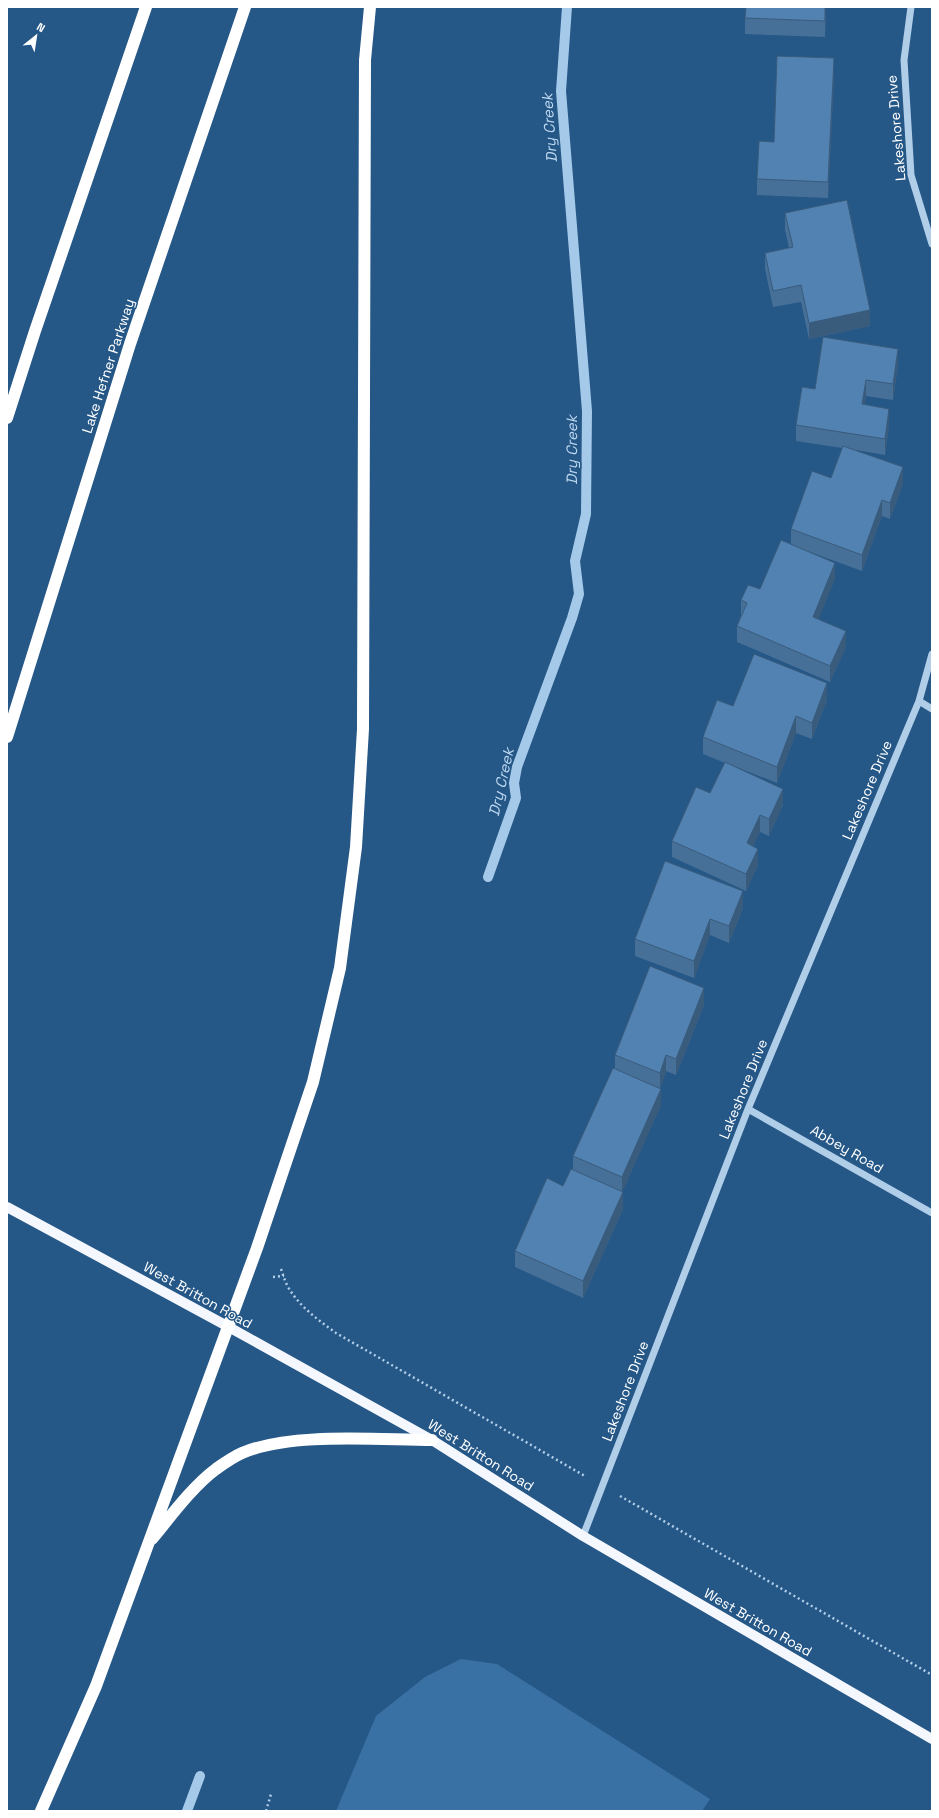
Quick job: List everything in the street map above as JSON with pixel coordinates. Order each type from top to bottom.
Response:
[{"type":"highway","points":[[7,418],[35,331],[146,7]]},
{"type":"highway","name":"Lake Hefner Parkway","points":[[7,737],[130,344],[245,7]]},
{"type":"highway","points":[[41,1811],[96,1686],[256,1248],[313,1082],[340,968],[356,847],[362,729],[365,68],[370,7]]},
{"type":"highway","points":[[146,1546],[188,1497],[215,1470],[241,1453],[280,1442],[331,1439],[432,1440]]},
{"type":"main road","name":"West Britton Road","points":[[7,1207],[227,1326],[432,1440],[583,1536],[932,1739]]},
{"type":"street","name":"Lakeshore Drive","points":[[911,7],[904,60],[911,175],[932,244]]},
{"type":"street","name":"Lakeshore Drive","points":[[583,1536],[748,1108],[919,701],[932,654]]},
{"type":"street","points":[[919,701],[932,709]]},
{"type":"street","name":"Abbey Road","points":[[748,1108],[932,1213]]},
{"type":"path","points":[[281,1269],[288,1286],[302,1305],[318,1320],[336,1333],[558,1461]]},
{"type":"path","points":[[273,1277],[284,1276]]},
{"type":"path","points":[[628,1501],[932,1675]]},
{"type":"path","points":[[266,1811],[271,1794]]},
{"type":"shaded area","points":[[461,1659],[497,1664],[710,1799],[702,1811],[336,1811],[376,1716],[425,1677]]},
{"type":"building","points":[[746,7],[825,7],[825,21],[745,18]]},
{"type":"building","points":[[777,56],[834,58],[828,182],[757,179],[759,141],[774,142]]},
{"type":"building","points":[[847,200],[870,310],[809,323],[801,285],[773,291],[765,253],[793,247],[785,213]]},
{"type":"building","points":[[823,337],[898,349],[893,384],[866,380],[862,404],[889,409],[885,439],[796,425],[802,387],[815,389]]},
{"type":"building","points":[[843,446],[903,467],[890,503],[882,500],[862,555],[791,529],[812,471],[831,478]]},
{"type":"building","points":[[781,540],[835,563],[813,617],[846,631],[830,666],[737,626],[747,603],[741,600],[748,585],[760,589]]},
{"type":"building","points":[[754,654],[827,683],[812,723],[796,716],[777,767],[703,737],[717,700],[733,706]]},
{"type":"building","points":[[725,762],[783,789],[769,819],[760,815],[747,843],[758,849],[746,874],[672,841],[696,787],[710,793]]},
{"type":"building","points":[[665,861],[743,891],[729,926],[710,919],[694,961],[635,939]]},
{"type":"building","points":[[650,966],[704,988],[676,1059],[666,1055],[660,1073],[615,1055]]},
{"type":"building","points":[[613,1068],[661,1089],[622,1177],[573,1156]]},
{"type":"building","points":[[571,1169],[623,1192],[583,1281],[515,1251],[547,1178],[563,1186]]},
{"type":"waterway","name":"Dry Creek","points":[[488,877],[516,798],[514,783],[517,767],[572,618],[579,594],[575,561],[586,514],[587,411],[561,91],[567,7]]},
{"type":"waterway","name":"Dry Creek","points":[[187,1811],[200,1776]]}]
